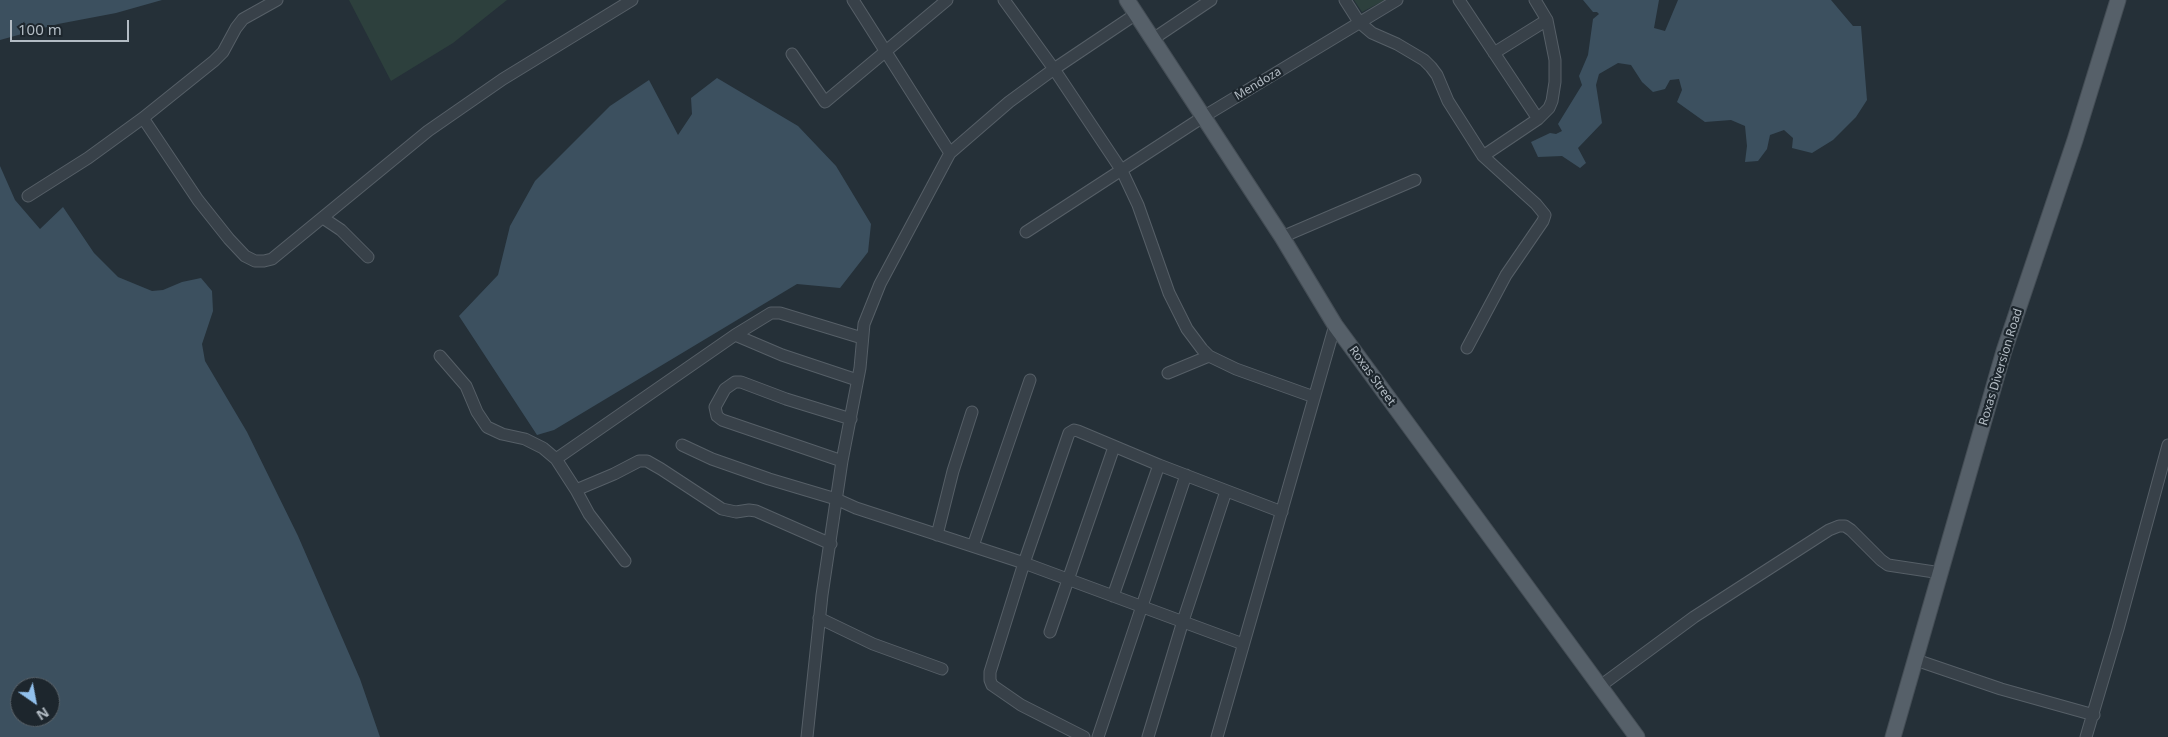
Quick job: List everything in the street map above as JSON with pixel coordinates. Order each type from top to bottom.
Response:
[{"type":"main road","name":"Roxas Street","points":[[1127,0],[1282,236],[1335,325],[1637,737]]},
{"type":"main road","name":"Roxas Diversion Road","points":[[1893,737],[2004,351],[2076,140],[2118,0]]},
{"type":"street","points":[[28,196],[88,158],[143,118],[214,61],[223,52],[243,19],[277,0]]},
{"type":"street","points":[[143,118],[198,200],[245,256],[254,261],[264,261],[272,259],[428,131],[503,79],[618,4],[632,0]]},
{"type":"street","points":[[853,0],[950,153]]},
{"type":"street","points":[[792,54],[825,102],[947,0]]},
{"type":"street","points":[[1004,0],[1054,69],[1122,171],[1138,205],[1169,293],[1187,329],[1209,356],[1236,369],[1314,397]]},
{"type":"street","points":[[1153,39],[1211,0]]},
{"type":"street","points":[[1345,0],[1359,22],[1372,33],[1397,44],[1424,60],[1431,67],[1437,75],[1448,101],[1483,156],[1536,204],[1545,215],[1543,221],[1506,275],[1466,348]]},
{"type":"street","name":"Mendoza","points":[[1026,232],[1203,117],[1397,0]]},
{"type":"street","points":[[1459,0],[1538,119]]},
{"type":"street","points":[[1483,156],[1538,119],[1549,108],[1555,82],[1555,60],[1547,20],[1536,0]]},
{"type":"street","points":[[806,737],[819,618],[862,338],[868,312],[880,284],[950,153],[1009,102],[1136,14]]},
{"type":"street","points":[[1494,54],[1547,20]]},
{"type":"street","points":[[1282,236],[1415,180]]},
{"type":"street","points":[[323,218],[341,230],[368,256]]},
{"type":"street","points":[[556,460],[765,316],[780,312],[862,338]]},
{"type":"street","points":[[1217,737],[1335,325]]},
{"type":"street","points":[[735,335],[782,356],[857,380]]},
{"type":"street","points":[[440,356],[466,386],[477,412],[487,427],[502,434],[525,438],[543,448],[556,460],[589,514],[625,561]]},
{"type":"street","points":[[1168,372],[1209,356]]},
{"type":"street","points":[[973,546],[1030,380]]},
{"type":"street","points":[[842,461],[722,420],[717,416],[716,407],[725,389],[735,382],[741,382],[786,399],[851,419]]},
{"type":"street","points":[[937,535],[952,471],[972,412]]},
{"type":"street","points":[[1084,737],[1021,706],[992,685],[990,672],[1024,563],[1069,433],[1074,430],[1078,431],[1158,465],[1282,512]]},
{"type":"street","points":[[2086,737],[2094,715],[2168,445]]},
{"type":"street","points":[[682,446],[728,465],[836,499],[856,508],[1024,563],[1243,644]]},
{"type":"street","points":[[1050,632],[1114,447]]},
{"type":"street","points":[[576,490],[642,460],[661,469],[722,509],[736,512],[756,511],[831,544]]},
{"type":"street","points":[[1113,596],[1158,465]]},
{"type":"street","points":[[1098,737],[1140,606],[1186,475]]},
{"type":"street","points":[[1148,737],[1183,621],[1226,491]]},
{"type":"street","points":[[1599,687],[1694,618],[1829,530],[1839,526],[1845,526],[1851,530],[1888,565],[1940,573]]},
{"type":"street","points":[[819,618],[873,644],[942,669]]},
{"type":"street","points":[[1916,660],[2001,689],[2094,715]]},
{"type":"green space","points":[[349,0],[507,0],[453,43],[391,81]]},
{"type":"green space","points":[[1354,0],[1385,0],[1362,12]]},
{"type":"water","points":[[0,0],[162,0],[116,13],[58,24],[0,40]]},
{"type":"water","points":[[1583,0],[1659,0],[1654,28],[1665,31],[1678,0],[1831,0],[1853,26],[1861,26],[1867,100],[1856,117],[1833,140],[1812,153],[1792,148],[1793,138],[1784,130],[1770,135],[1767,149],[1758,161],[1745,162],[1747,146],[1745,126],[1731,120],[1705,122],[1677,102],[1682,90],[1679,79],[1670,80],[1665,89],[1653,92],[1642,82],[1631,65],[1618,63],[1599,74],[1596,85],[1602,123],[1578,148],[1586,163],[1580,168],[1562,156],[1538,157],[1531,142],[1550,133],[1556,134],[1562,131],[1558,124],[1582,85],[1579,76],[1588,55],[1593,19],[1599,14],[1593,12]]},
{"type":"water","points":[[717,78],[798,126],[836,166],[871,224],[868,252],[840,288],[797,284],[554,430],[537,435],[459,316],[498,275],[510,226],[535,181],[610,106],[649,80],[678,135],[692,114],[691,98]]},
{"type":"water","points":[[0,166],[15,200],[40,229],[63,207],[94,253],[118,277],[152,291],[163,290],[182,282],[201,278],[212,291],[213,311],[202,344],[205,361],[247,432],[298,536],[360,679],[380,737],[0,737]]}]
